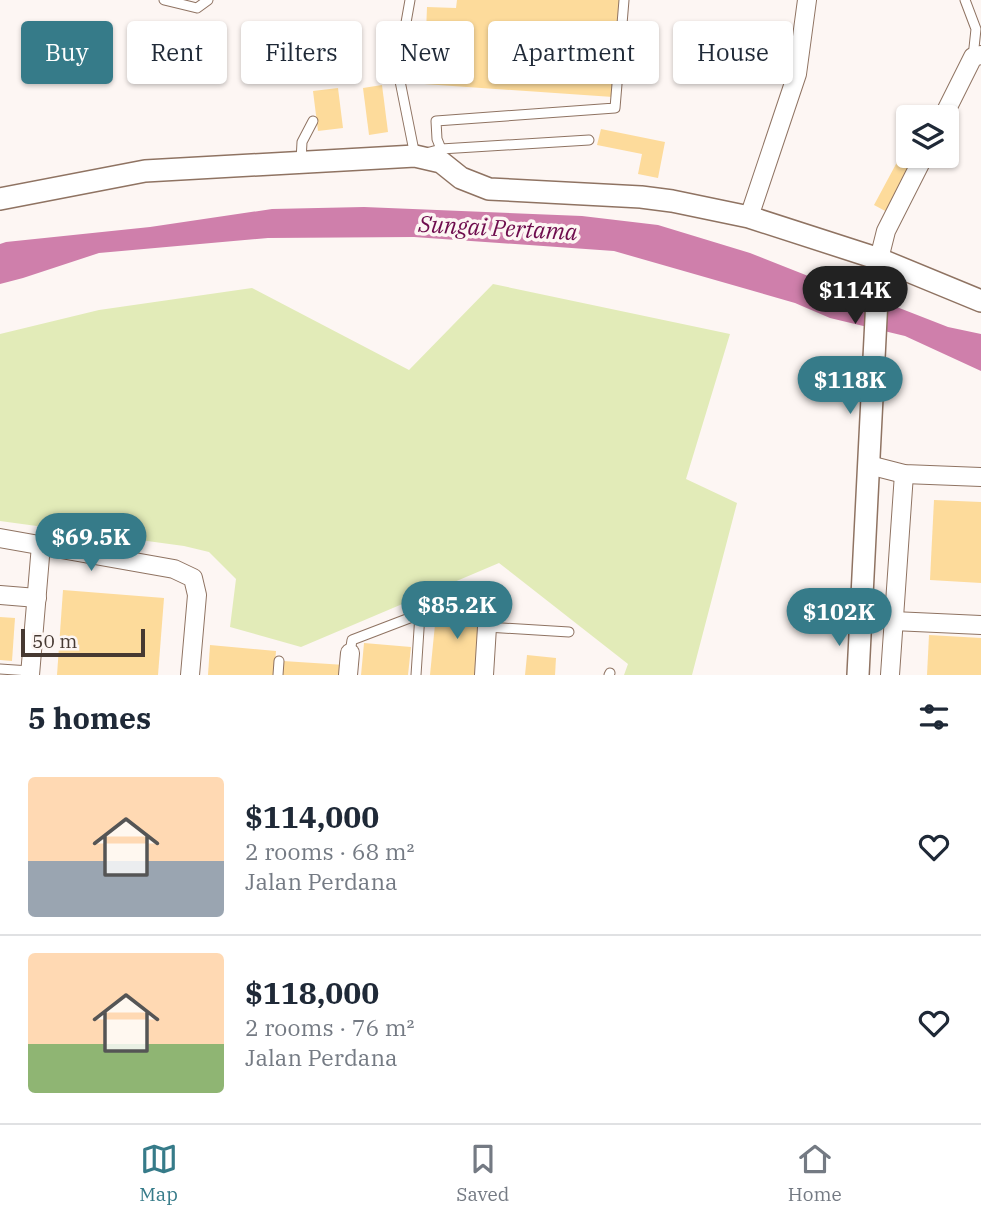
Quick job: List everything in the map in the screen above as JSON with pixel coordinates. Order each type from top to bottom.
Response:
[{"type":"street","points":[[748,217],[797,74],[807,0]]},
{"type":"street","points":[[950,105],[977,56]]},
{"type":"street","points":[[0,199],[145,171],[415,156],[442,162],[461,178],[489,189],[641,197],[748,217],[879,259],[981,301]]},
{"type":"street","points":[[858,675],[879,259],[886,230],[919,168]]},
{"type":"street","points":[[869,465],[904,474],[981,477]]},
{"type":"street","points":[[890,675],[904,474]]},
{"type":"street","points":[[0,538],[174,569],[192,578],[197,595],[190,675]]},
{"type":"street","points":[[30,673],[41,545]]},
{"type":"street","points":[[0,594],[37,598]]},
{"type":"street","points":[[893,621],[981,625]]},
{"type":"street","points":[[484,675],[487,627]]},
{"type":"street","points":[[348,675],[350,653]]},
{"type":"lane","points":[[164,0],[197,8],[208,0]]},
{"type":"lane","points":[[410,0],[399,76],[415,156],[441,149],[589,140]]},
{"type":"lane","points":[[441,149],[437,139],[436,121],[615,108],[624,0]]},
{"type":"lane","points":[[965,0],[976,29],[977,56]]},
{"type":"lane","points":[[300,163],[302,142],[313,121]]},
{"type":"lane","points":[[350,653],[352,640],[420,614],[416,675]]},
{"type":"lane","points":[[487,627],[569,632]]},
{"type":"lane","points":[[278,675],[279,661]]},
{"type":"lane","points":[[0,669],[30,673]]},
{"type":"green space","points":[[493,284],[730,334],[686,479],[737,503],[692,675],[624,675],[628,664],[499,563],[301,647],[230,627],[236,579],[209,552],[184,546],[0,521],[0,334],[99,310],[252,288],[409,370]]},
{"type":"water","name":"Sungai Pertama","points":[[364,207],[582,216],[658,225],[750,253],[948,327],[981,334],[981,371],[905,336],[830,318],[795,303],[614,251],[414,237],[268,238],[99,253],[0,284],[0,244],[6,242],[150,227],[272,209]]},
{"type":"building","points":[[457,0],[620,0],[618,21],[488,21],[488,84],[614,84],[613,97],[424,84],[474,84],[474,21],[426,21],[427,7],[456,8]]},
{"type":"building","points":[[382,85],[388,132],[369,135],[363,88]]},
{"type":"building","points":[[338,88],[343,128],[318,131],[313,91]]},
{"type":"building","points":[[601,129],[665,142],[658,178],[638,174],[642,154],[597,145]]},
{"type":"building","points":[[896,164],[896,168],[914,168],[889,213],[874,205]]},
{"type":"building","points":[[934,500],[981,502],[981,583],[930,580]]},
{"type":"building","points":[[63,590],[164,598],[158,675],[57,675]]},
{"type":"building","points":[[437,604],[484,608],[478,675],[430,675]]},
{"type":"building","points":[[0,617],[15,618],[12,661],[0,660]]},
{"type":"building","points":[[929,635],[981,638],[981,675],[927,675]]},
{"type":"building","points":[[364,643],[411,647],[408,675],[361,675]]},
{"type":"building","points":[[210,645],[276,651],[274,675],[208,675]]},
{"type":"building","points":[[527,655],[556,658],[555,675],[525,675]]},
{"type":"building","points":[[283,661],[345,665],[344,675],[282,675]]}]
